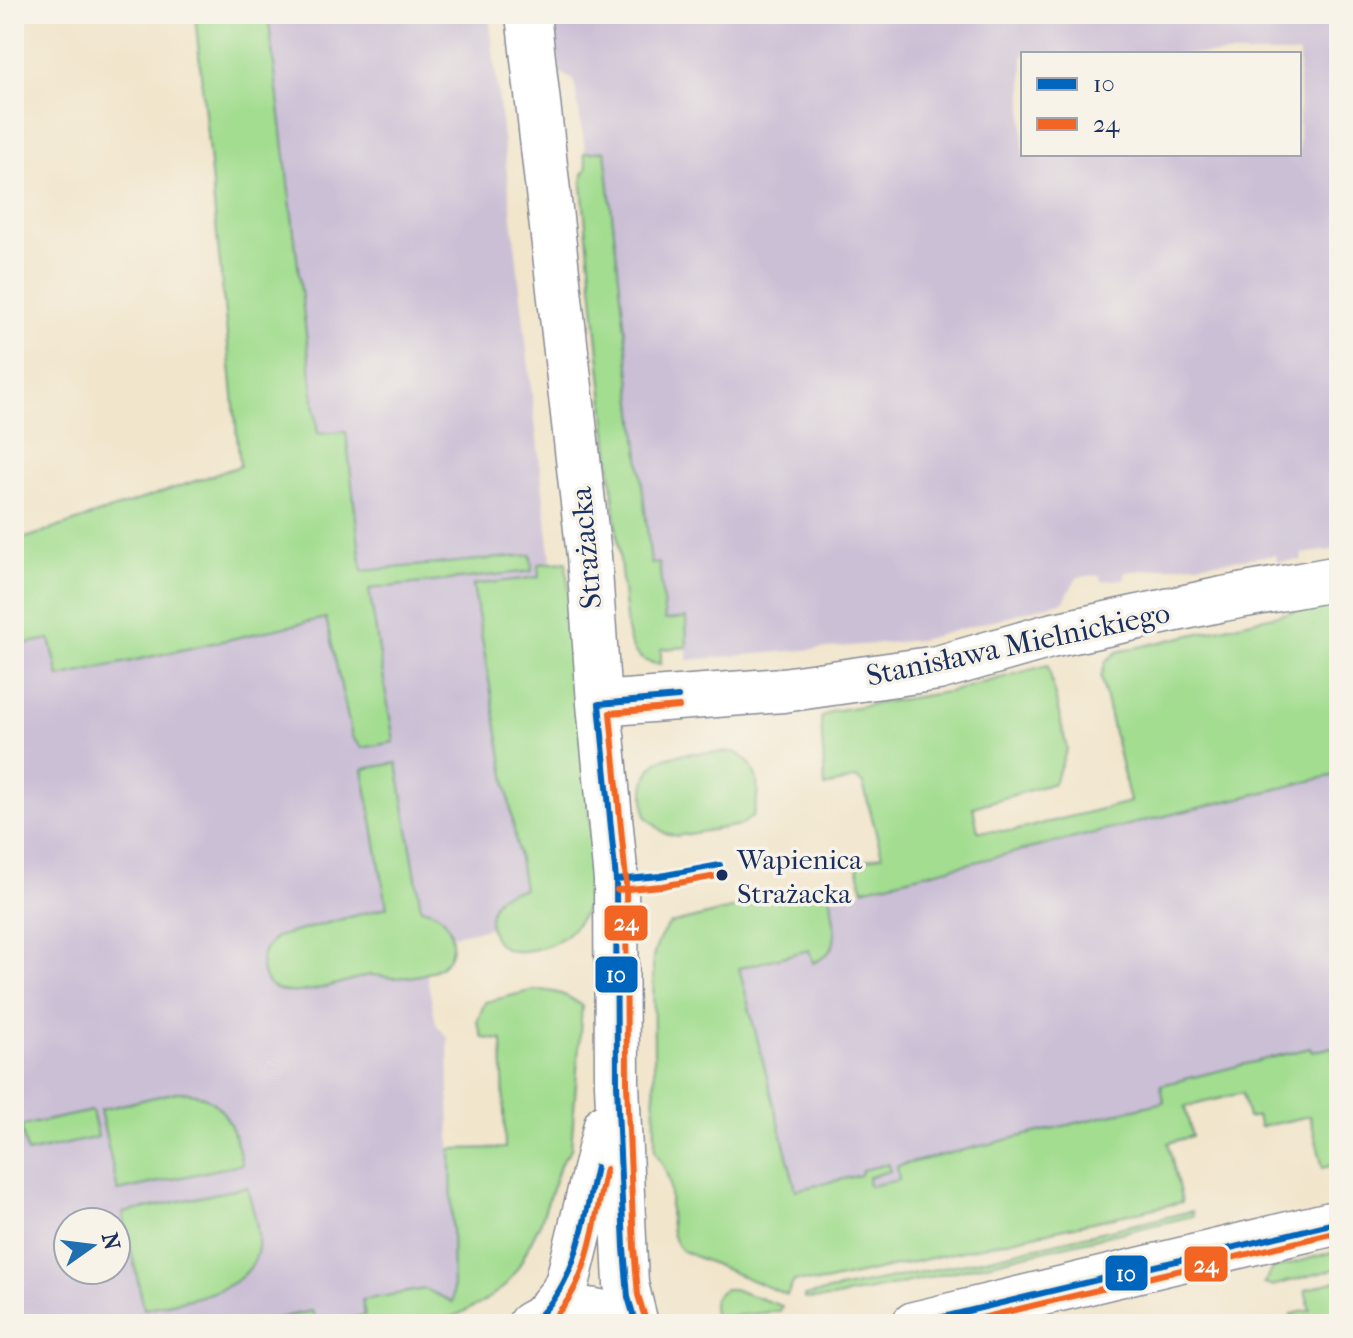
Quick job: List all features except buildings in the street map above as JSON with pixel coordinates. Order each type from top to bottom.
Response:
[{"type":"street","name":"Strażacka","points":[[528,14],[589,556],[616,880],[617,1084],[626,1284],[636,1324]]},
{"type":"street","name":"Stanisława Mielnickiego","points":[[599,704],[783,690],[938,668],[1050,636],[1339,578]]},
{"type":"street","name":"Strażacka","points":[[537,1320],[563,1292],[568,1280],[617,1084]]},
{"type":"street","points":[[914,1324],[1339,1222]]},
{"type":"street","points":[[537,1320],[582,1309],[604,1312],[629,1324]]},
{"type":"shaded area","points":[[268,14],[489,14],[551,562],[575,907],[521,937],[490,928],[420,941],[436,1024],[448,1038],[453,1302],[356,1324],[14,1324],[14,623],[335,586]]},
{"type":"shaded area","points":[[554,14],[1339,14],[1339,549],[1301,554],[1302,560],[1277,562],[1276,555],[1125,572],[1125,579],[1101,581],[1100,575],[1077,577],[1064,601],[920,640],[688,660],[685,619],[660,621],[574,80],[560,73]]},
{"type":"shaded area","points":[[1339,774],[1339,1089],[1242,1093],[1185,1106],[740,1238],[682,920],[816,888],[831,898]]},
{"type":"green space","points":[[195,14],[268,14],[318,434],[346,432],[362,571],[531,555],[532,571],[369,589],[394,742],[362,748],[352,737],[326,618],[59,677],[50,639],[14,646],[14,539],[29,537],[240,466]]},
{"type":"green space","points":[[605,151],[651,564],[659,563],[665,620],[686,618],[687,647],[661,649],[661,664],[647,661],[637,654],[627,630],[582,186],[587,168],[584,153]]},
{"type":"green space","points":[[566,562],[595,879],[589,903],[569,932],[548,945],[513,951],[500,945],[490,924],[492,908],[500,896],[524,889],[473,585],[539,577],[538,564]]},
{"type":"green space","points":[[1339,601],[1339,774],[863,889],[856,863],[882,855],[863,784],[856,778],[825,787],[821,718],[832,711],[953,691],[1048,665],[1067,749],[1054,783],[973,807],[978,831],[1013,831],[1130,802],[1101,677],[1106,661],[1117,652]]},
{"type":"green space","points":[[734,752],[749,763],[757,787],[753,816],[741,825],[677,836],[664,833],[646,817],[644,793],[647,776],[654,765],[665,758],[679,755]]},
{"type":"green space","points":[[397,763],[421,908],[436,913],[447,923],[452,946],[449,956],[436,970],[416,976],[394,978],[370,975],[308,991],[278,990],[267,982],[262,968],[264,950],[276,937],[387,907],[363,769]]},
{"type":"green space","points":[[816,888],[831,898],[835,936],[830,951],[813,963],[809,950],[739,968],[796,1190],[861,1175],[862,1170],[888,1164],[890,1171],[868,1177],[869,1186],[899,1180],[897,1166],[1164,1102],[1161,1085],[1310,1048],[1312,1052],[1339,1045],[1339,1163],[1323,1168],[1310,1116],[1260,1127],[1257,1116],[1248,1118],[1242,1093],[1185,1107],[1192,1136],[1168,1143],[1182,1202],[824,1282],[794,1281],[787,1295],[682,1251],[676,1244],[671,1227],[669,1181],[655,1151],[653,957],[658,943],[670,924]]},
{"type":"green space","points":[[534,990],[560,994],[582,1006],[571,1149],[561,1163],[541,1221],[519,1266],[505,1286],[480,1304],[438,1324],[330,1324],[365,1315],[362,1300],[425,1289],[453,1302],[451,1149],[505,1148],[502,1040],[483,1038],[477,1022],[485,1002]]},
{"type":"green space","points":[[176,1092],[205,1097],[224,1113],[242,1164],[118,1191],[100,1110]]},
{"type":"green space","points":[[92,1111],[98,1137],[27,1153],[21,1126]]},
{"type":"green space","points":[[247,1187],[258,1236],[256,1255],[248,1270],[235,1282],[199,1297],[144,1309],[132,1254],[132,1211]]},
{"type":"green space","points":[[1192,1211],[1193,1216],[905,1283],[832,1298],[804,1299],[804,1296],[990,1258]]},
{"type":"green space","points":[[1339,1250],[1339,1268],[1272,1286],[1264,1284],[1272,1269]]},
{"type":"green space","points":[[1339,1280],[1339,1324],[1291,1324],[1291,1314],[1310,1310],[1305,1290]]},
{"type":"green space","points":[[724,1289],[733,1289],[782,1306],[780,1311],[715,1318],[714,1301]]},
{"type":"green space","points":[[312,1311],[317,1323],[321,1324],[249,1324]]},
{"type":"transit line","name":"10","points":[[636,1324],[628,1297],[624,1248],[617,1084],[616,880],[599,704],[678,697]]},
{"type":"transit line","name":"24","points":[[646,1321],[638,1295],[634,1247],[627,1084],[626,880],[610,713],[679,707]]},
{"type":"transit line","name":"10","points":[[616,880],[720,865]]},
{"type":"transit line","name":"24","points":[[617,890],[662,886],[722,875]]},
{"type":"transit line","name":"10","points":[[530,1324],[546,1309],[569,1272],[596,1167]]},
{"type":"transit line","name":"24","points":[[546,1324],[561,1310],[581,1273],[606,1169]]},
{"type":"transit line","name":"10","points":[[914,1324],[1339,1222]]},
{"type":"transit line","name":"24","points":[[957,1324],[1339,1232]]},
{"type":"place","name":"Wapienica Strażacka","points":[[722,875]]}]
